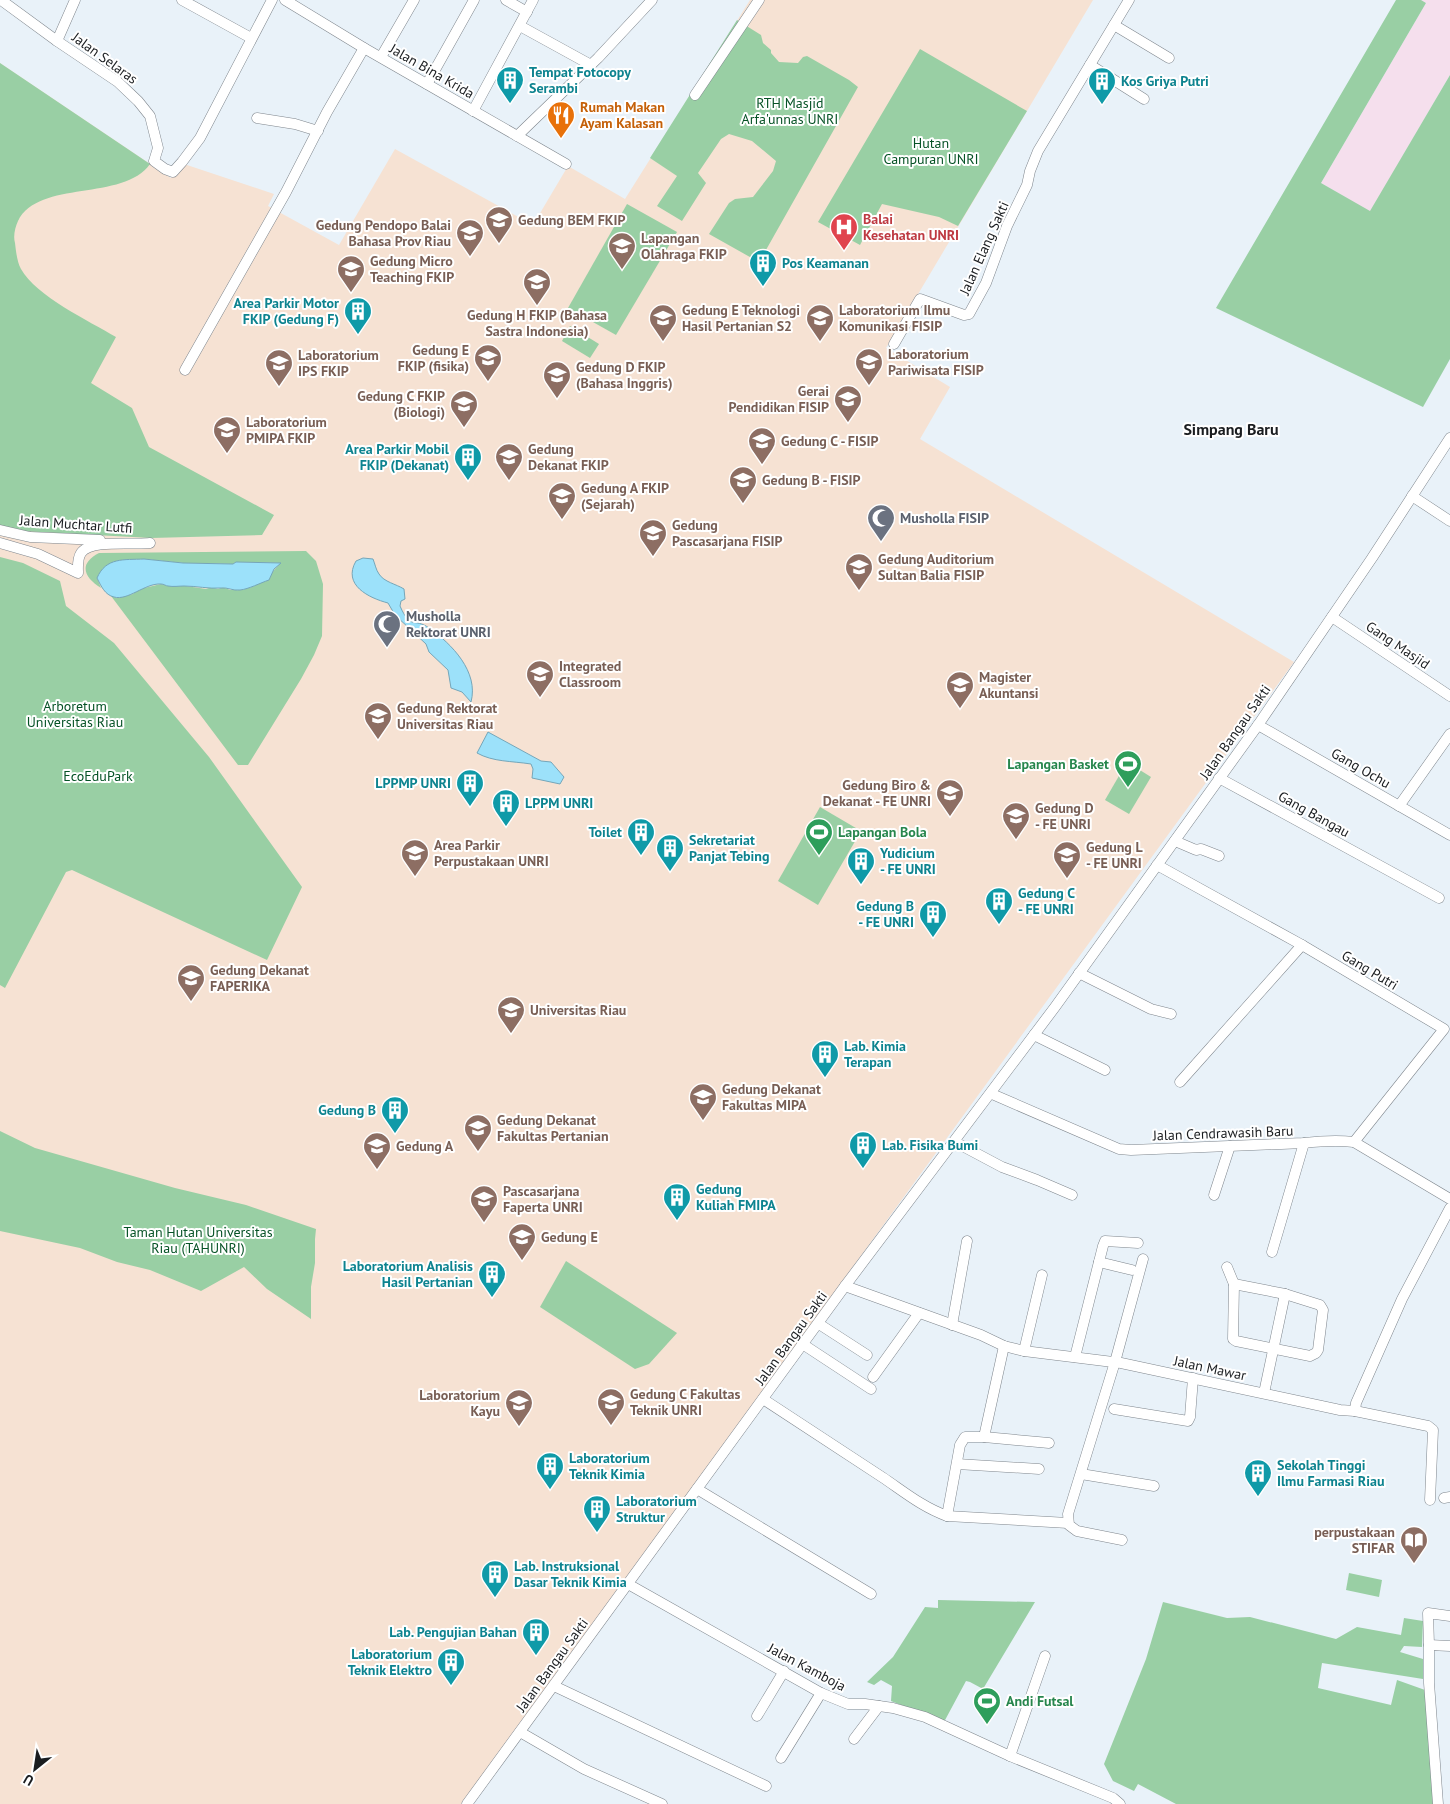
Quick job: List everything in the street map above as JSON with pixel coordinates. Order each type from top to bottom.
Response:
[{"type":"street","name":"Jalan Selaras","points":[[1,0],[118,82],[138,101],[150,116],[158,148],[154,161],[166,170],[173,172],[200,138],[251,38]]},
{"type":"street","points":[[56,40],[75,0]]},
{"type":"street","points":[[182,0],[251,38],[272,0]]},
{"type":"street","name":"Jalan Bina Krida","points":[[285,0],[364,48],[566,164]]},
{"type":"street","points":[[381,57],[414,0]]},
{"type":"street","points":[[427,84],[474,0]]},
{"type":"street","points":[[506,0],[527,12]]},
{"type":"street","points":[[473,110],[533,0]]},
{"type":"street","points":[[517,136],[627,29],[652,0]]},
{"type":"street","points":[[695,95],[759,0]]},
{"type":"street","points":[[1129,0],[1090,65],[1144,99]]},
{"type":"street","points":[[1114,25],[1169,58]]},
{"type":"street","points":[[520,26],[591,65]]},
{"type":"street","points":[[185,370],[286,192],[364,48]]},
{"type":"street","name":"Jalan Elang Sakti","points":[[894,344],[920,299],[964,315],[969,314],[986,283],[1007,226],[1027,185],[1030,171],[1038,152],[1090,65]]},
{"type":"street","points":[[256,118],[295,124],[318,131]]},
{"type":"street","name":"Jalan Bangau Sakti","points":[[467,1804],[846,1286],[992,1094],[1156,864],[1175,841],[1332,617],[1450,438]]},
{"type":"street","points":[[1412,496],[1450,520]]},
{"type":"street","name":"Jalan Muchtar Lutfi","points":[[0,530],[30,537],[150,543],[104,544],[88,547],[79,556],[78,573],[38,554],[0,543]]},
{"type":"street","name":"Gang Masjid","points":[[1332,617],[1450,696]]},
{"type":"street","name":"Gang Ochu","points":[[1258,725],[1450,835]]},
{"type":"street","points":[[1399,806],[1450,734]]},
{"type":"street","name":"Gang Bangau","points":[[1219,778],[1439,898]]},
{"type":"street","points":[[1175,841],[1196,850],[1201,849],[1219,856]]},
{"type":"street","name":"Gang Putri","points":[[1156,864],[1447,1025],[1354,1142]]},
{"type":"street","points":[[1180,1082],[1302,945]]},
{"type":"street","points":[[1079,973],[1151,1009],[1171,1014]]},
{"type":"street","points":[[1034,1035],[1105,1070]]},
{"type":"street","name":"Jalan Cendrawasih Baru","points":[[992,1094],[1119,1149],[1304,1143],[1340,1140],[1354,1142],[1450,1199]]},
{"type":"street","points":[[955,1142],[1002,1167],[1072,1195]]},
{"type":"street","points":[[1272,1252],[1304,1143]]},
{"type":"street","points":[[1214,1195],[1230,1146]]},
{"type":"street","points":[[1354,1411],[1402,1299],[1449,1210]]},
{"type":"street","points":[[952,1325],[967,1241]]},
{"type":"street","points":[[1075,1357],[1106,1241],[1138,1242]]},
{"type":"street","points":[[1068,1523],[1068,1514],[1115,1362],[1143,1259]]},
{"type":"street","points":[[1099,1262],[1132,1270]]},
{"type":"street","points":[[1227,1267],[1234,1284],[1233,1339],[1310,1356],[1316,1353],[1318,1350],[1322,1307],[1285,1294],[1234,1284]]},
{"type":"street","points":[[1024,1351],[1042,1275]]},
{"type":"street","name":"Jalan Mawar","points":[[846,1286],[1004,1346],[1024,1351],[1115,1362],[1340,1410],[1354,1411],[1428,1426],[1434,1430],[1430,1500]]},
{"type":"street","points":[[1264,1393],[1285,1294]]},
{"type":"street","points":[[873,1377],[919,1313]]},
{"type":"street","points":[[819,1324],[867,1355]]},
{"type":"street","points":[[804,1345],[871,1389]]},
{"type":"street","points":[[984,1437],[1004,1346]]},
{"type":"street","points":[[1114,1409],[1188,1421],[1194,1378]]},
{"type":"street","points":[[763,1399],[937,1514],[1068,1523],[1077,1531],[1122,1540]]},
{"type":"street","points":[[947,1516],[960,1445],[963,1439],[971,1436],[1049,1443]]},
{"type":"street","points":[[957,1464],[1039,1470]]},
{"type":"street","points":[[1081,1474],[1154,1486]]},
{"type":"street","points":[[697,1489],[871,1594]]},
{"type":"street","name":"Jalan Kamboja","points":[[628,1584],[821,1693],[848,1704],[879,1706],[908,1711],[925,1717],[1010,1756],[1113,1798],[1120,1804]]},
{"type":"street","points":[[1438,1804],[1429,1683],[1428,1613],[1450,1616]]},
{"type":"street","points":[[1429,1645],[1450,1646]]},
{"type":"street","points":[[1010,1756],[1045,1656]]},
{"type":"street","points":[[757,1716],[784,1672]]},
{"type":"street","points":[[554,1686],[766,1786]]},
{"type":"street","points":[[781,1758],[821,1693]]},
{"type":"street","points":[[854,1739],[879,1706]]},
{"type":"street","points":[[520,1732],[584,1769],[662,1804]]},
{"type":"shaded area","name":"Universitas Riau","points":[[750,0],[1093,0],[886,348],[950,387],[920,439],[1294,662],[461,1804],[0,1804],[0,63],[171,178],[184,164],[274,194],[268,206],[339,245],[395,149],[533,225],[568,166],[625,199]]},
{"type":"shaded area","points":[[1421,0],[1450,0],[1450,75],[1370,212],[1321,183],[1426,3]]},
{"type":"green space","points":[[1396,0],[1421,0],[1426,3],[1321,183],[1370,211],[1450,75],[1450,359],[1423,407],[1216,308]]},
{"type":"green space","name":"RTH Masjid Arfa'unnas UNRI","points":[[737,20],[761,35],[763,43],[771,50],[771,53],[779,62],[798,63],[803,57],[807,56],[858,87],[762,257],[757,261],[709,234],[729,203],[735,199],[753,197],[773,171],[776,161],[752,141],[729,134],[721,139],[698,173],[706,183],[682,221],[657,206],[677,176],[650,158]]},
{"type":"green space","name":"Hutan Campuran UNRI","points":[[920,49],[1027,111],[958,226],[939,217],[882,204],[860,245],[818,222]]},
{"type":"green space","points":[[0,63],[150,164],[137,176],[121,183],[62,195],[44,200],[29,208],[18,221],[15,232],[14,240],[19,263],[28,279],[38,289],[78,316],[116,337],[91,383],[132,408],[149,447],[274,515],[262,535],[151,538],[21,531],[0,526]]},
{"type":"green space","name":"Lapangan Olahraga FKIP","points":[[627,204],[677,232],[616,335],[568,308]]},
{"type":"green space","points":[[570,326],[599,344],[590,358],[562,341]]},
{"type":"green space","points":[[306,551],[316,561],[323,584],[322,636],[301,679],[248,765],[238,765],[111,596],[117,598],[133,594],[136,590],[161,584],[206,589],[223,587],[230,590],[241,590],[254,585],[270,575],[280,563],[236,562],[233,564],[183,563],[144,559],[121,560],[97,578],[101,588],[87,575],[86,566],[92,557],[99,553]]},
{"type":"green space","name":"EcoEduPark","points":[[0,557],[23,563],[60,581],[66,606],[114,643],[209,757],[302,887],[267,960],[72,870],[66,872],[5,988],[0,985]]},
{"type":"green space","name":"Lapangan Basket","points":[[1127,762],[1151,777],[1129,814],[1105,800]]},
{"type":"green space","name":"Lapangan Bola","points":[[820,807],[861,831],[818,905],[778,881]]},
{"type":"green space","name":"Taman Hutan Universitas Riau (TAHUNRI)","points":[[0,1131],[35,1148],[175,1188],[246,1205],[316,1229],[315,1263],[311,1287],[311,1319],[267,1289],[244,1267],[201,1291],[150,1270],[117,1262],[80,1248],[0,1231]]},
{"type":"green space","points":[[566,1261],[677,1333],[649,1364],[635,1369],[540,1307]]},
{"type":"green space","points":[[1349,1573],[1382,1580],[1379,1597],[1346,1590]]},
{"type":"green space","points":[[938,1600],[1035,1602],[983,1689],[966,1681],[944,1722],[891,1701],[892,1686],[881,1680],[874,1685],[867,1682],[893,1657],[925,1607],[938,1608]]},
{"type":"green space","points":[[1163,1602],[1227,1618],[1250,1617],[1336,1639],[1357,1627],[1401,1635],[1404,1618],[1423,1621],[1422,1647],[1404,1646],[1400,1652],[1423,1659],[1423,1679],[1322,1663],[1318,1688],[1391,1705],[1397,1680],[1425,1690],[1434,1804],[1176,1804],[1138,1784],[1134,1791],[1113,1781],[1104,1764],[1146,1659]]},
{"type":"water","points":[[363,558],[373,559],[381,577],[404,589],[405,599],[401,601],[400,606],[407,618],[429,628],[446,642],[462,660],[471,680],[471,702],[462,692],[451,688],[448,670],[429,652],[426,644],[395,615],[388,603],[366,594],[355,584],[352,577],[353,569],[356,561]]},
{"type":"water","points":[[144,559],[183,563],[281,563],[274,569],[269,580],[240,590],[155,584],[119,598],[108,594],[97,578],[105,566],[111,563],[123,560]]},
{"type":"water","points":[[488,732],[541,761],[551,762],[564,777],[560,784],[532,778],[533,769],[531,764],[496,760],[477,753]]},
{"type":"place","name":"Tempat Fotocopy Serambi","points":[[510,104]]},
{"type":"place","name":"Kos Griya Putri","points":[[1102,105]]},
{"type":"place","name":"Rumah Makan Ayam Kalasan","points":[[561,139]]},
{"type":"place","name":"Gedung BEM FKIP","points":[[499,244]]},
{"type":"place","name":"Balai Kesehatan UNRI","points":[[844,251]]},
{"type":"place","name":"Gedung Pendopo Balai Bahasa Prov Riau","points":[[470,257]]},
{"type":"place","name":"Lapangan Olahraga FKIP","points":[[622,270]]},
{"type":"place","name":"Pos Keamanan","points":[[763,287]]},
{"type":"place","name":"Gedung Micro Teaching FKIP","points":[[351,293]]},
{"type":"place","name":"Gedung H FKIP (Bahasa Sastra Indonesia)","points":[[537,306]]},
{"type":"place","name":"Area Parkir Motor FKIP (Gedung F)","points":[[358,335]]},
{"type":"place","name":"Gedung E Teknologi Hasil Pertanian S2","points":[[663,342]]},
{"type":"place","name":"Laboratorium Ilmu Komunikasi FISIP","points":[[820,342]]},
{"type":"place","name":"Gedung E FKIP (fisika)","points":[[488,382]]},
{"type":"place","name":"Laboratorium Pariwisata FISIP","points":[[869,386]]},
{"type":"place","name":"Laboratorium IPS FKIP","points":[[279,387]]},
{"type":"place","name":"Gedung D FKIP (Bahasa Inggris)","points":[[557,399]]},
{"type":"place","name":"Gerai Pendidikan FISIP","points":[[848,423]]},
{"type":"place","name":"Gedung C FKIP (Biologi)","points":[[464,428]]},
{"type":"place","name":"Laboratorium PMIPA FKIP","points":[[227,454]]},
{"type":"place","name":"Gedung C - FISIP","points":[[762,465]]},
{"type":"place","name":"Area Parkir Mobil FKIP (Dekanat)","points":[[468,481]]},
{"type":"place","name":"Gedung Dekanat FKIP","points":[[509,481]]},
{"type":"place","name":"Gedung B - FISIP","points":[[743,504]]},
{"type":"place","name":"Gedung A FKIP (Sejarah)","points":[[562,520]]},
{"type":"place","name":"Musholla FISIP","points":[[881,542]]},
{"type":"place","name":"Gedung Pascasarjana FISIP","points":[[653,557]]},
{"type":"place","name":"Gedung Auditorium Sultan Balia FISIP","points":[[859,591]]},
{"type":"place","name":"Musholla Rektorat UNRI","points":[[387,648]]},
{"type":"place","name":"Integrated Classroom","points":[[540,698]]},
{"type":"place","name":"Magister Akuntansi","points":[[960,709]]},
{"type":"place","name":"Gedung Rektorat Universitas Riau","points":[[378,740]]},
{"type":"place","name":"Lapangan Basket","points":[[1128,788]]},
{"type":"place","name":"LPPMP UNRI","points":[[470,807]]},
{"type":"place","name":"Gedung Biro & Dekanat - FE UNRI","points":[[950,817]]},
{"type":"place","name":"LPPM UNRI","points":[[506,827]]},
{"type":"place","name":"Gedung D - FE UNRI","points":[[1016,840]]},
{"type":"place","name":"Toilet","points":[[641,856]]},
{"type":"place","name":"Lapangan Bola","points":[[819,856]]},
{"type":"place","name":"Sekretariat Panjat Tebing","points":[[670,872]]},
{"type":"place","name":"Area Parkir Perpustakaan UNRI","points":[[415,877]]},
{"type":"place","name":"Gedung L - FE UNRI","points":[[1067,879]]},
{"type":"place","name":"Yudicium - FE UNRI","points":[[861,885]]},
{"type":"place","name":"Gedung C - FE UNRI","points":[[999,925]]},
{"type":"place","name":"Gedung B - FE UNRI","points":[[933,938]]},
{"type":"place","name":"Gedung Dekanat FAPERIKA","points":[[191,1002]]},
{"type":"place","name":"Universitas Riau","points":[[511,1034]]},
{"type":"place","name":"Lab. Kimia Terapan","points":[[825,1078]]},
{"type":"place","name":"Gedung Dekanat Fakultas MIPA","points":[[703,1121]]},
{"type":"place","name":"Gedung B","points":[[395,1134]]},
{"type":"place","name":"Gedung Dekanat Fakultas Pertanian","points":[[478,1152]]},
{"type":"place","name":"Lab. Fisika Bumi","points":[[863,1169]]},
{"type":"place","name":"Gedung A","points":[[377,1170]]},
{"type":"place","name":"Gedung Kuliah FMIPA","points":[[677,1221]]},
{"type":"place","name":"Pascasarjana Faperta UNRI","points":[[484,1223]]},
{"type":"place","name":"Gedung E","points":[[522,1261]]},
{"type":"place","name":"Laboratorium Analisis Hasil Pertanian","points":[[492,1298]]},
{"type":"place","name":"Gedung C Fakultas Teknik UNRI","points":[[611,1426]]},
{"type":"place","name":"Laboratorium Kayu","points":[[519,1427]]},
{"type":"place","name":"Laboratorium Teknik Kimia","points":[[550,1490]]},
{"type":"place","name":"Sekolah Tinggi Ilmu Farmasi Riau","points":[[1258,1497]]},
{"type":"place","name":"Laboratorium Struktur","points":[[597,1533]]},
{"type":"place","name":"perpustakaan STIFAR","points":[[1414,1564]]},
{"type":"place","name":"Lab. Instruksional Dasar Teknik Kimia","points":[[495,1598]]},
{"type":"place","name":"Lab. Pengujian Bahan","points":[[536,1656]]},
{"type":"place","name":"Laboratorium Teknik Elektro","points":[[451,1686]]},
{"type":"place","name":"Andi Futsal","points":[[987,1725]]},
{"type":"district","name":"Simpang Baru","points":[[1231,429]]},
{"type":"park label","name":"Arboretum Universitas Riau","points":[[75,714]]}]
